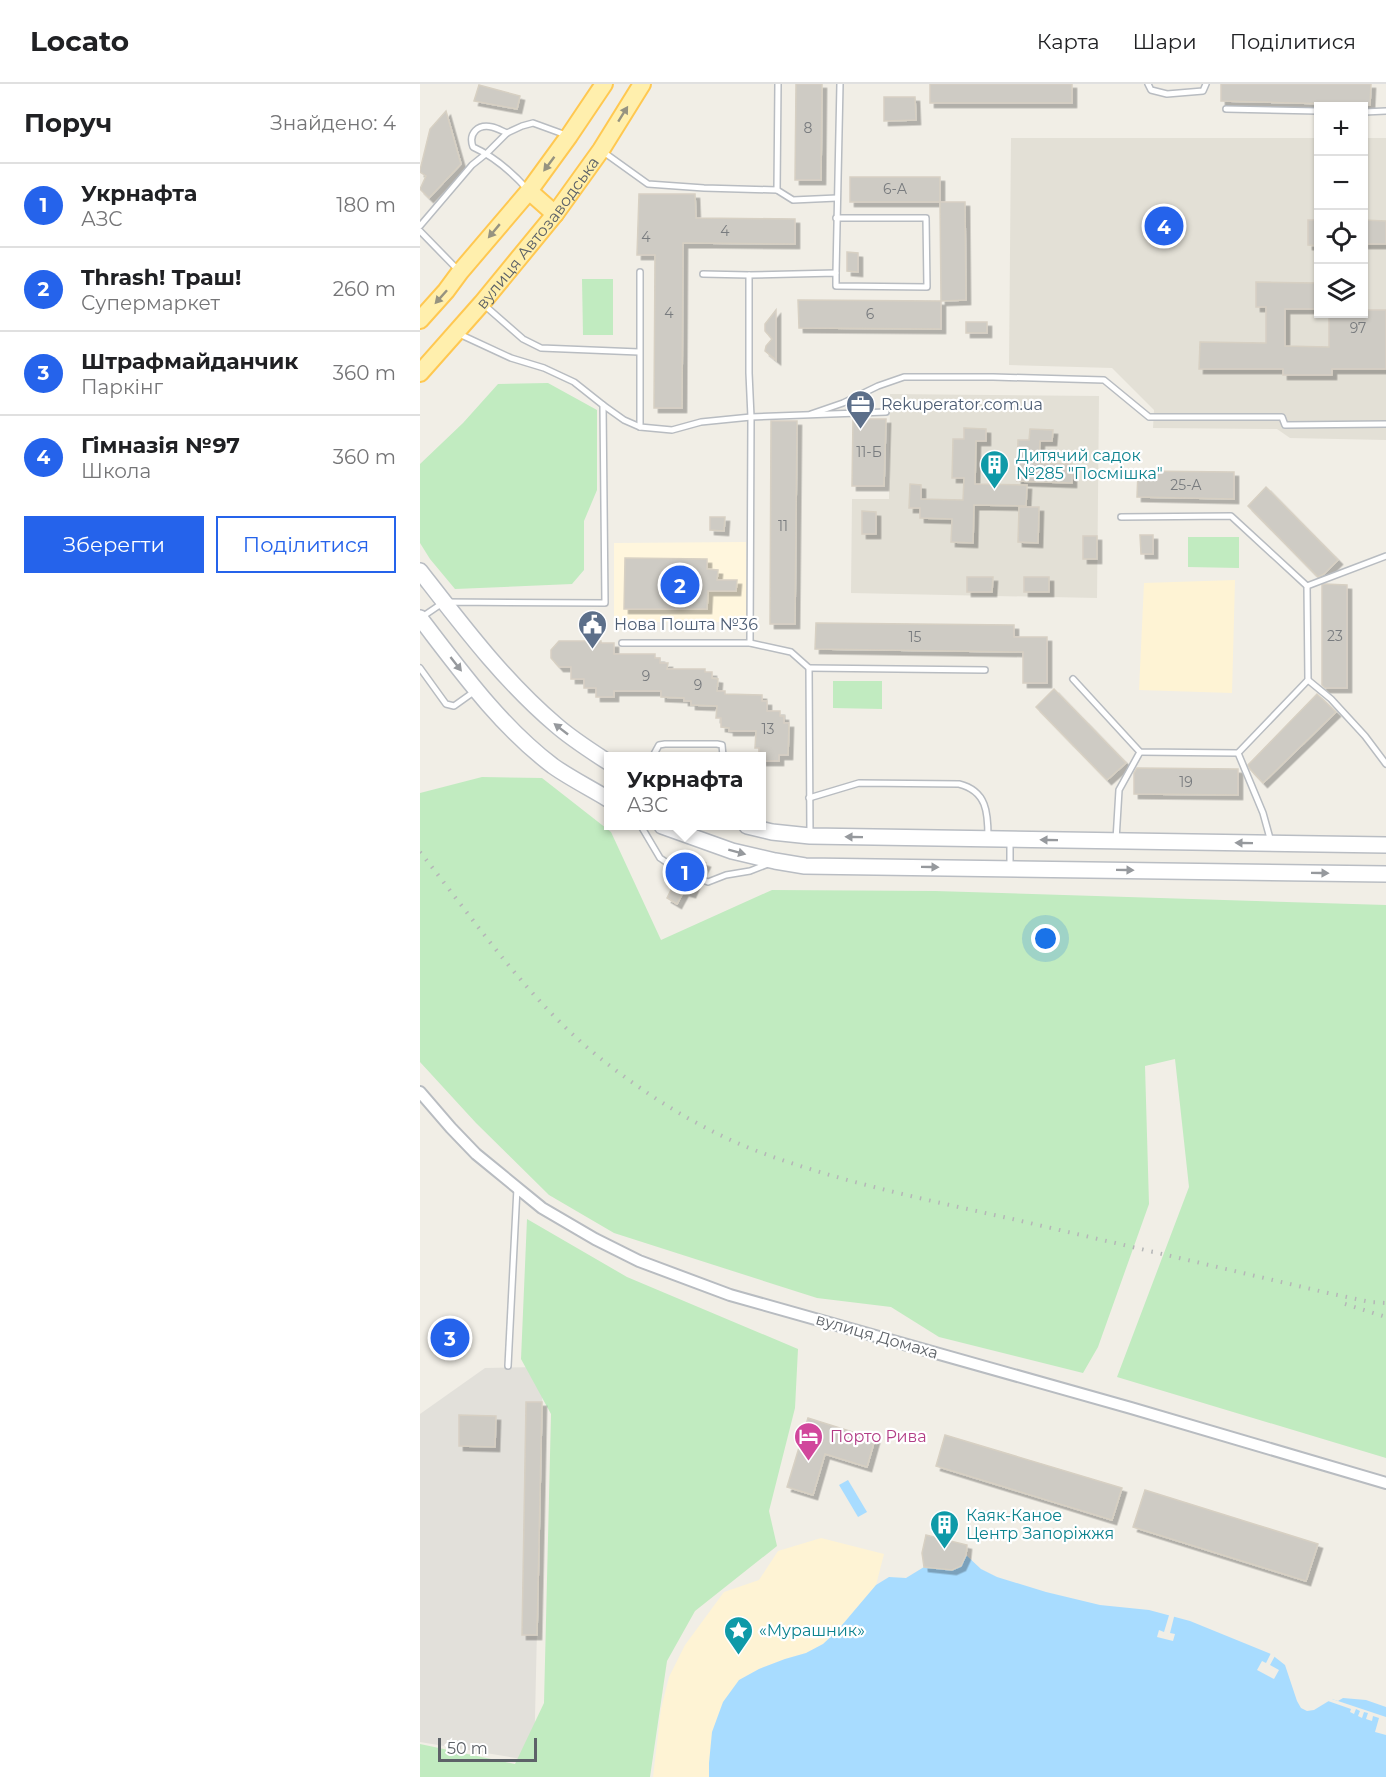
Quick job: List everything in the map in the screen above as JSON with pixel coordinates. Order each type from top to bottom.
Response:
[{"type":"main road","name":"вулиця Автозаводська","points":[[420,320],[529,191],[604,84]]},
{"type":"main road","name":"вулиця Автозаводська","points":[[420,373],[482,303],[555,214],[600,150],[642,84]]},
{"type":"main road","points":[[529,191],[555,214]]},
{"type":"street","points":[[420,571],[526,698],[558,727],[604,759]]},
{"type":"street","points":[[420,618],[477,690],[522,738],[554,766],[604,796]]},
{"type":"street","points":[[675,830],[732,851],[805,866],[1386,874]]},
{"type":"street","points":[[765,830],[810,836],[1386,844]]},
{"type":"street","name":"вулиця Домаха","points":[[420,1092],[476,1154],[542,1208],[639,1261],[730,1295],[1131,1408],[1386,1483]]},
{"type":"lane","points":[[777,190],[778,84]]},
{"type":"lane","points":[[836,218],[926,218],[927,287],[836,286],[836,218],[840,84]]},
{"type":"lane","points":[[1148,84],[1151,90],[1167,94],[1203,90],[1206,84]]},
{"type":"lane","points":[[1226,109],[1314,111]]},
{"type":"lane","points":[[1368,112],[1386,111]]},
{"type":"lane","points":[[420,226],[472,165],[507,133],[533,123],[569,136]]},
{"type":"lane","points":[[507,133],[490,126],[478,128],[473,132],[470,140],[473,147],[487,153],[513,173],[529,191]]},
{"type":"lane","points":[[600,150],[648,183],[704,188],[777,190],[793,200],[837,198]]},
{"type":"lane","points":[[420,231],[460,272]]},
{"type":"lane","points":[[640,272],[640,427]]},
{"type":"lane","points":[[704,274],[836,273]]},
{"type":"lane","points":[[749,275],[750,643]]},
{"type":"lane","points":[[482,303],[523,339],[541,348],[639,352]]},
{"type":"lane","points":[[456,332],[511,358],[544,368],[574,382],[624,420],[640,427],[672,430],[701,422],[751,417],[886,412]]},
{"type":"lane","points":[[811,414],[904,377],[993,377],[1104,380],[1149,417],[1282,417],[1285,425],[1386,423]]},
{"type":"lane","points":[[420,618],[444,602],[605,603],[603,405]]},
{"type":"lane","points":[[1073,679],[1140,752],[1238,753],[1308,680],[1307,586],[1231,516],[1121,517]]},
{"type":"lane","points":[[1307,586],[1386,556]]},
{"type":"lane","points":[[622,643],[750,643],[791,652],[809,669],[985,670]]},
{"type":"lane","points":[[420,668],[446,704],[450,706],[454,706],[477,690]]},
{"type":"lane","points":[[809,669],[810,836]]},
{"type":"lane","points":[[1308,680],[1331,699],[1365,736],[1386,764]]},
{"type":"lane","points":[[655,752],[659,745],[665,744],[717,744],[722,746],[723,752]]},
{"type":"lane","points":[[1116,842],[1119,790],[1140,752]]},
{"type":"lane","points":[[1238,753],[1263,813],[1271,844]]},
{"type":"lane","points":[[809,798],[859,783],[959,784],[967,786],[980,796],[985,805],[988,838]]},
{"type":"lane","points":[[644,830],[660,858],[672,866]]},
{"type":"lane","points":[[1010,840],[1010,868]]},
{"type":"lane","points":[[698,878],[708,882],[731,874],[750,871],[775,861]]},
{"type":"lane","points":[[508,1366],[517,1187]]},
{"type":"shaded area","points":[[1011,138],[1314,138],[1314,318],[1368,318],[1368,138],[1386,138],[1386,440],[1290,438],[1277,429],[1153,428],[1154,410],[1112,368],[1009,365]]},
{"type":"shaded area","points":[[890,394],[1099,396],[1097,598],[851,593],[852,499],[889,499]]},
{"type":"shaded area","points":[[746,542],[747,622],[614,622],[614,543]]},
{"type":"shaded area","points":[[543,1367],[534,1761],[420,1742],[420,1414],[485,1368]]},
{"type":"green space","points":[[582,279],[613,279],[613,335],[583,335]]},
{"type":"green space","points":[[548,383],[597,410],[597,490],[584,521],[584,570],[572,584],[455,589],[420,543],[420,464],[463,423],[498,384]]},
{"type":"green space","points":[[1188,537],[1239,537],[1239,568],[1188,567]]},
{"type":"green space","points":[[833,681],[882,681],[882,709],[833,708]]},
{"type":"green space","points":[[482,777],[542,778],[604,827],[604,830],[611,832],[661,940],[772,890],[935,891],[1386,905],[1386,1458],[1117,1377],[1189,1187],[1175,1059],[1145,1066],[1149,1204],[1098,1347],[1083,1373],[939,1337],[891,1307],[817,1298],[614,1233],[549,1195],[476,1123],[420,1062],[420,793]]},
{"type":"green space","points":[[527,1219],[627,1277],[798,1349],[795,1408],[769,1511],[777,1546],[695,1611],[667,1661],[650,1777],[420,1777],[420,1744],[515,1764],[544,1703],[551,1414],[521,1359]]},
{"type":"sand","points":[[1235,580],[1232,693],[1139,690],[1144,583]]},
{"type":"sand","name":"«Мурашник»","points":[[821,1538],[884,1554],[876,1585],[823,1644],[806,1653],[759,1669],[739,1680],[709,1763],[709,1777],[653,1777],[661,1709],[669,1677],[685,1645],[724,1592],[759,1580],[778,1551]]},
{"type":"water","points":[[848,1480],[867,1512],[858,1517],[839,1485]]},
{"type":"water","points":[[966,1555],[981,1569],[997,1577],[1100,1605],[1149,1610],[1190,1621],[1271,1654],[1285,1665],[1297,1701],[1301,1708],[1307,1711],[1314,1710],[1332,1699],[1338,1701],[1343,1698],[1366,1700],[1386,1707],[1386,1777],[709,1777],[712,1732],[723,1702],[739,1680],[759,1669],[806,1653],[823,1644],[876,1585],[889,1577],[906,1578],[924,1567],[952,1570],[961,1566]]},
{"type":"pier","points":[[1170,1612],[1175,1613],[1170,1633],[1175,1634],[1173,1641],[1157,1637],[1159,1630],[1164,1632]]},
{"type":"pier","points":[[1272,1651],[1276,1654],[1270,1665],[1279,1670],[1274,1679],[1257,1670],[1262,1661],[1266,1663]]},
{"type":"pier","points":[[1333,1696],[1332,1699],[1386,1717],[1386,1735],[1375,1732],[1379,1718],[1373,1716],[1372,1721],[1366,1719],[1368,1713],[1364,1712],[1362,1718],[1358,1716],[1360,1711],[1356,1709],[1354,1714],[1350,1712],[1351,1709],[1328,1701],[1329,1697]]},
{"type":"building","points":[[796,84],[822,84],[821,180],[795,180]]},
{"type":"building","points":[[930,84],[1072,84],[1072,103],[930,103]]},
{"type":"building","points":[[1221,84],[1371,84],[1370,105],[1368,102],[1314,103],[1221,101]]},
{"type":"building","points":[[479,85],[520,96],[517,109],[474,101]]},
{"type":"building","points":[[884,97],[915,97],[916,120],[884,121]]},
{"type":"building","points":[[446,111],[461,164],[429,198],[420,189],[426,176],[420,170],[430,129]]},
{"type":"building","points":[[850,177],[940,177],[940,202],[850,202]]},
{"type":"building","points":[[639,194],[695,194],[696,218],[795,219],[795,244],[683,243],[682,408],[654,408],[655,255],[637,255]]},
{"type":"building","points":[[940,202],[965,202],[966,300],[941,301]]},
{"type":"building","points":[[1308,220],[1314,220],[1314,246],[1308,245]]},
{"type":"building","points":[[1368,220],[1386,221],[1386,244],[1368,244]]},
{"type":"building","points":[[847,252],[858,253],[858,272],[847,271]]},
{"type":"building","points":[[1256,282],[1314,283],[1314,309],[1285,309],[1285,346],[1329,347],[1329,318],[1368,318],[1368,310],[1386,310],[1386,369],[1332,369],[1332,375],[1283,375],[1283,369],[1199,369],[1200,342],[1266,343],[1266,307],[1256,307]]},
{"type":"building","points":[[798,300],[941,301],[941,329],[799,328]]},
{"type":"building","points":[[776,310],[776,360],[765,351],[772,339],[765,331],[765,324]]},
{"type":"building","points":[[966,322],[987,322],[987,333],[966,333]]},
{"type":"building","points":[[853,419],[886,419],[884,486],[852,486]]},
{"type":"building","points":[[771,421],[797,421],[795,624],[770,624]]},
{"type":"building","points":[[964,428],[986,429],[986,441],[976,441],[975,484],[1027,485],[1026,506],[974,505],[973,543],[951,542],[952,519],[920,518],[920,508],[909,508],[910,484],[921,485],[921,499],[963,500],[964,478],[952,478],[953,439],[964,439]]},
{"type":"building","points":[[1030,429],[1053,430],[1052,441],[1040,441],[1039,463],[1072,464],[1072,483],[1017,481],[1018,440],[1029,440]]},
{"type":"building","points":[[1138,471],[1234,472],[1234,499],[1137,497]]},
{"type":"building","points":[[1266,487],[1338,560],[1324,574],[1318,577],[1248,506]]},
{"type":"building","points":[[1019,507],[1039,507],[1038,543],[1018,542]]},
{"type":"building","points":[[862,511],[876,512],[876,534],[862,534]]},
{"type":"building","points":[[710,517],[725,517],[724,531],[710,530]]},
{"type":"building","points":[[1140,535],[1153,535],[1153,554],[1141,554]]},
{"type":"building","points":[[1083,536],[1097,536],[1097,559],[1083,559]]},
{"type":"building","points":[[625,558],[707,559],[707,569],[718,570],[717,580],[737,580],[736,591],[708,591],[707,609],[624,609]]},
{"type":"building","points":[[967,577],[993,577],[992,592],[967,592]]},
{"type":"building","points":[[1024,577],[1049,577],[1049,592],[1024,592]]},
{"type":"building","points":[[1322,585],[1347,585],[1347,688],[1325,688],[1322,685]]},
{"type":"building","points":[[816,623],[1014,625],[1014,637],[1047,637],[1047,683],[1023,683],[1023,652],[815,649]]},
{"type":"building","points":[[559,641],[601,641],[601,643],[614,643],[614,654],[655,654],[655,658],[660,658],[660,663],[668,663],[667,669],[705,669],[705,672],[712,672],[712,678],[718,679],[717,691],[725,691],[725,694],[762,695],[762,701],[767,701],[767,711],[780,711],[780,716],[784,716],[784,723],[789,723],[788,755],[779,755],[779,761],[766,761],[766,752],[759,752],[759,748],[755,748],[756,731],[729,731],[729,728],[721,727],[721,718],[716,718],[717,706],[691,705],[691,701],[684,701],[684,698],[661,697],[661,691],[614,691],[614,697],[596,697],[596,688],[584,688],[584,679],[571,679],[571,667],[559,667],[551,658],[551,650]]},
{"type":"building","points":[[1054,689],[1126,763],[1107,780],[1036,707]]},
{"type":"building","points":[[1317,694],[1336,712],[1263,783],[1248,765]]},
{"type":"building","points":[[1137,768],[1238,769],[1238,795],[1134,794],[1134,773]]},
{"type":"building","points":[[679,852],[706,863],[700,874],[697,873],[694,876],[693,879],[696,882],[691,893],[684,891],[677,904],[667,898],[674,884],[666,880],[670,870],[674,871],[676,868],[677,864],[674,862]]},
{"type":"building","points":[[526,1402],[542,1402],[537,1635],[522,1635]]},
{"type":"building","points":[[459,1415],[496,1416],[495,1447],[459,1446]]},
{"type":"building","name":"Порто Рива","points":[[808,1418],[875,1439],[867,1467],[825,1454],[813,1495],[787,1487]]},
{"type":"building","points":[[945,1435],[1122,1488],[1112,1520],[936,1466]]},
{"type":"building","points":[[1145,1490],[1318,1544],[1306,1581],[1133,1527]]},
{"type":"building","name":"Каяк-Каное Центр Запоріжжя","points":[[926,1535],[967,1545],[961,1566],[952,1570],[924,1567],[922,1553]]},
{"type":"railway","points":[[420,852],[502,958],[570,1032],[595,1054],[652,1096],[693,1121],[735,1142],[822,1173],[888,1190],[1328,1293],[1386,1303]]},
{"type":"railway","points":[[1345,1304],[1386,1317]]},
{"type":"place","name":"Гімназія №97","points":[[1164,226]]},
{"type":"place","name":"Rekuperator.com.ua","points":[[860,430]]},
{"type":"place","name":"Дитячий садок №285 \"Посмішка\"","points":[[995,490]]},
{"type":"place","name":"Thrash! Траш!","points":[[680,585]]},
{"type":"place","name":"Нова Пошта №36","points":[[593,650]]},
{"type":"place","name":"Укрнафта","points":[[685,872]]},
{"type":"place","name":"Штрафмайданчик","points":[[450,1338]]},
{"type":"place","name":"Порто Рива","points":[[809,1462]]},
{"type":"place","name":"Каяк-Каное Центр Запоріжжя","points":[[945,1550]]},
{"type":"place","name":"«Мурашник»","points":[[738,1656]]}]
